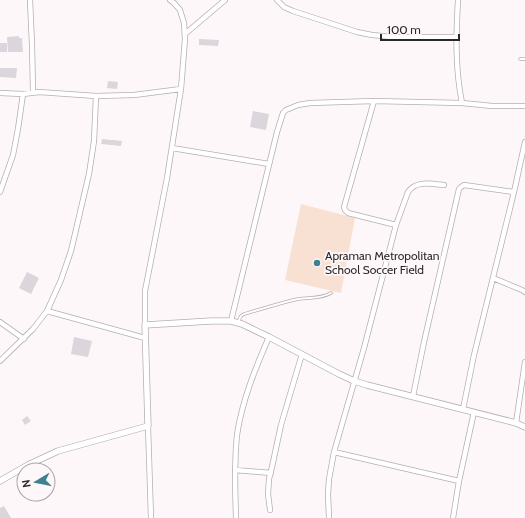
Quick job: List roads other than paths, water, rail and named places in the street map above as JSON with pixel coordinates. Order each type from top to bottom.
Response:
[{"type":"street","points":[[30,0],[33,92]]},
{"type":"street","points":[[151,518],[145,338],[145,291],[172,148],[181,89],[185,34],[184,23],[180,10],[170,0]]},
{"type":"street","points":[[185,34],[225,0]]},
{"type":"street","points":[[277,0],[284,7],[292,11],[357,32],[392,37],[456,37]]},
{"type":"street","points":[[458,0],[456,37],[457,78],[462,103]]},
{"type":"street","points":[[0,93],[23,94],[33,92],[96,96],[134,95],[181,89]]},
{"type":"street","points":[[0,192],[13,155],[23,94]]},
{"type":"street","points":[[0,361],[24,339],[47,311],[61,280],[71,251],[89,174],[94,141],[96,96]]},
{"type":"street","points":[[374,101],[344,210],[348,213],[396,225]]},
{"type":"street","points":[[231,321],[277,132],[283,113],[286,110],[298,105],[310,103],[374,101],[525,106]]},
{"type":"street","points":[[463,409],[474,355],[525,142]]},
{"type":"street","points":[[172,148],[269,164]]},
{"type":"street","points":[[329,518],[329,479],[334,452],[364,348],[396,225],[408,192],[411,188],[424,184],[444,185]]},
{"type":"street","points":[[413,396],[459,189],[464,185],[514,192]]},
{"type":"street","points":[[493,278],[525,292]]},
{"type":"street","points":[[47,311],[145,338]]},
{"type":"street","points":[[145,325],[231,321],[269,337],[354,381],[516,423],[525,427]]},
{"type":"street","points":[[0,322],[24,339]]},
{"type":"street","points":[[236,518],[235,470],[237,436],[244,404],[257,364],[269,337]]},
{"type":"street","points":[[270,510],[268,494],[271,473],[282,425],[302,354]]},
{"type":"street","points":[[516,423],[525,362]]},
{"type":"street","points":[[453,518],[459,481],[474,412]]},
{"type":"street","points":[[0,480],[58,451],[148,426]]},
{"type":"street","points":[[334,452],[459,481]]},
{"type":"street","points":[[235,470],[271,473]]},
{"type":"lane","points":[[520,59],[525,59]]},
{"type":"lane","points":[[238,323],[241,316],[244,314],[294,300],[320,297],[331,293]]},
{"type":"place","name":"Apraman Metropolitan School Soccer Field","points":[[317,263]]}]
